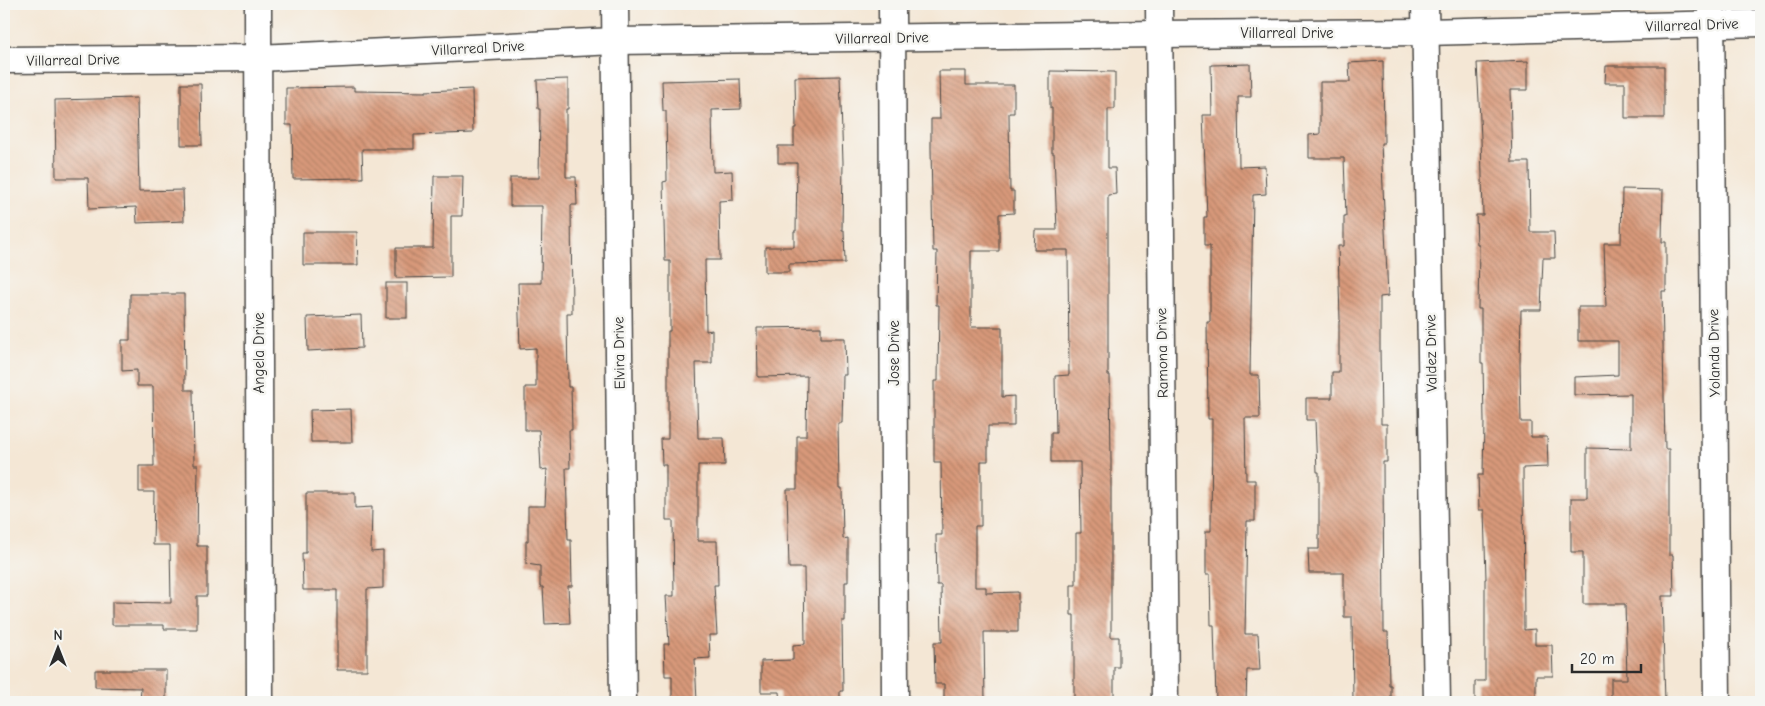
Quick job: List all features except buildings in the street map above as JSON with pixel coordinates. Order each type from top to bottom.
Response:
[{"type":"street","name":"Angela Drive","points":[[258,4],[260,702]]},
{"type":"street","name":"Elvira Drive","points":[[615,4],[623,702]]},
{"type":"street","name":"Jose Drive","points":[[892,4],[895,702]]},
{"type":"street","name":"Ramona Drive","points":[[1159,4],[1165,702]]},
{"type":"street","name":"Valdez Drive","points":[[1425,4],[1437,702]]},
{"type":"street","name":"Villarreal Drive","points":[[4,60],[258,58],[615,41],[1426,32],[1711,14],[1761,23]]},
{"type":"street","name":"Yolanda Drive","points":[[1711,14],[1717,702]]}]
